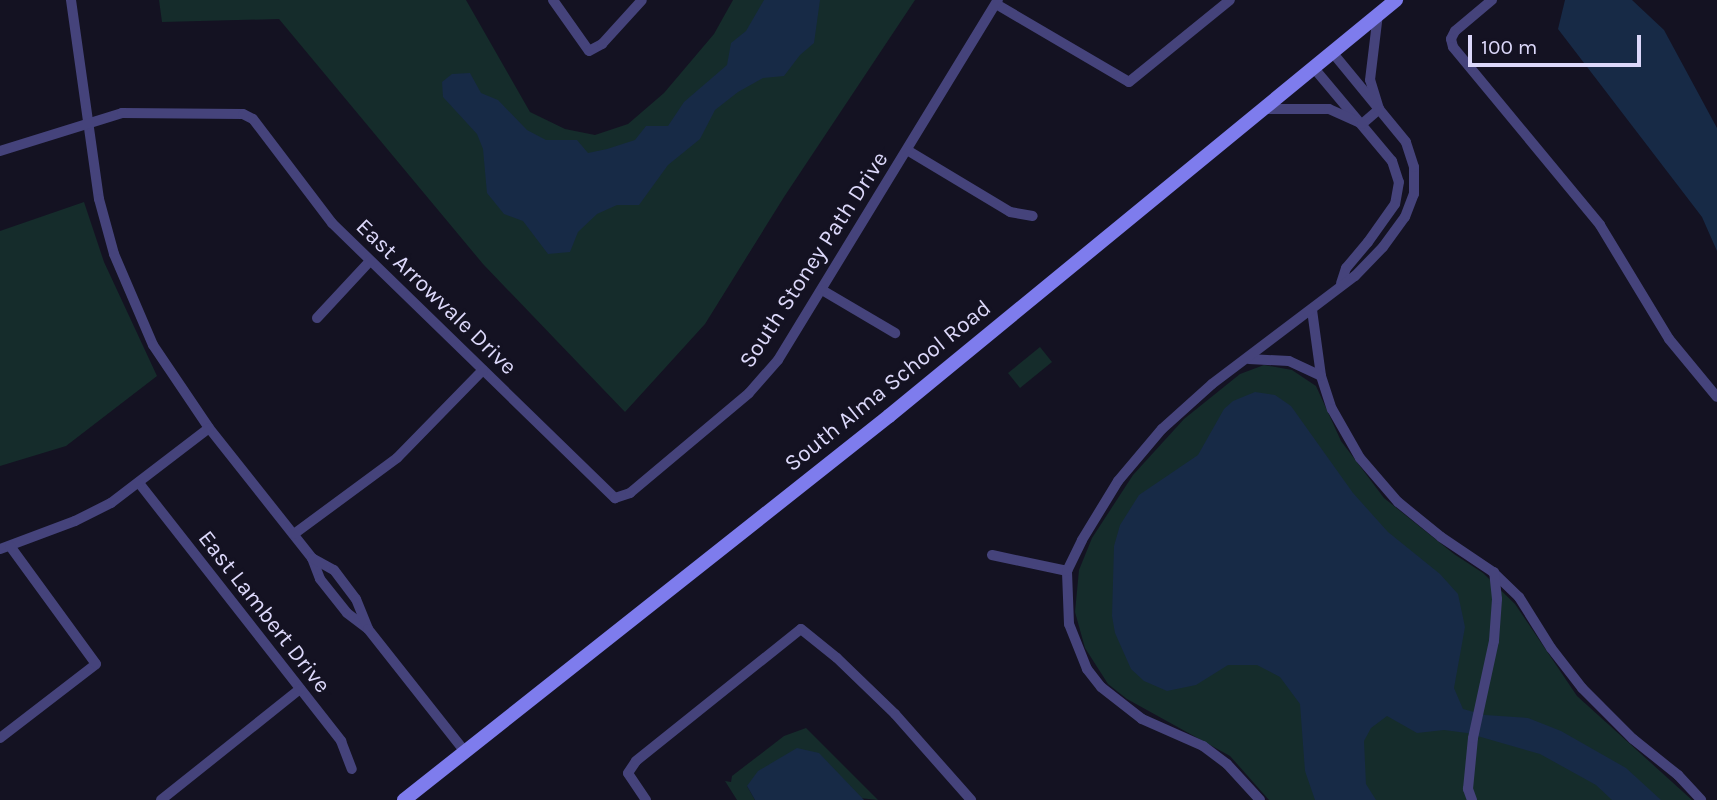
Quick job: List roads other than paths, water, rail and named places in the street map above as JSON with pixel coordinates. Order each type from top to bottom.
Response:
[{"type":"main road","name":"South Alma School Road","points":[[404,800],[889,416],[1396,0]]},
{"type":"street","points":[[71,0],[86,124],[99,200],[114,254],[153,345],[209,428],[312,558],[320,579],[347,613],[368,629]]},
{"type":"street","points":[[553,0],[589,51],[602,44],[642,0]]},
{"type":"street","points":[[997,2],[1129,82],[1230,0]]},
{"type":"street","points":[[1492,0],[1462,24],[1451,39],[1453,47],[1600,225],[1669,339],[1717,397]]},
{"type":"street","name":"South Stoney Path Drive","points":[[615,498],[630,493],[749,393],[778,360],[997,2]]},
{"type":"street","points":[[1378,15],[1370,80],[1379,109]]},
{"type":"street","points":[[1260,800],[1227,764],[1203,746],[1142,719],[1101,687],[1087,669],[1072,634],[1067,571],[1082,540],[1118,481],[1144,450],[1198,396],[1312,310],[1341,283],[1355,276],[1383,247],[1405,217],[1414,194],[1411,158],[1406,142],[1332,52]]},
{"type":"street","points":[[1313,67],[1394,166],[1399,183],[1395,204],[1346,268],[1341,283]]},
{"type":"street","points":[[1262,109],[1329,109],[1362,124]]},
{"type":"street","points":[[1362,124],[1379,109]]},
{"type":"street","name":"East Arrowvale Drive","points":[[86,124],[122,113],[243,114],[253,119],[323,213],[615,498]]},
{"type":"street","points":[[0,151],[86,124]]},
{"type":"street","points":[[907,150],[1010,212],[1033,216]]},
{"type":"street","points":[[1394,166],[1411,158]]},
{"type":"street","points":[[317,318],[370,261]]},
{"type":"street","points":[[822,290],[895,333]]},
{"type":"street","points":[[1312,310],[1321,376],[1332,409],[1360,458],[1398,502],[1441,537],[1493,572],[1520,597],[1551,648],[1582,688],[1633,739],[1678,775],[1701,800]]},
{"type":"street","points":[[1249,359],[1289,361],[1321,376]]},
{"type":"street","points":[[294,534],[397,458],[483,370]]},
{"type":"street","points":[[0,738],[96,664],[5,547],[75,522],[111,503],[209,428]]},
{"type":"street","name":"East Lambert Drive","points":[[139,483],[341,741],[352,769]]},
{"type":"street","points":[[992,555],[1067,571]]},
{"type":"street","points":[[312,558],[334,570],[348,588],[368,629],[465,752]]},
{"type":"street","points":[[1472,800],[1468,789],[1473,738],[1494,641],[1497,599],[1493,572]]},
{"type":"street","points":[[335,598],[348,588]]},
{"type":"street","points":[[646,800],[628,774],[636,761],[801,629],[895,713],[971,800]]},
{"type":"street","points":[[161,800],[300,690]]},
{"type":"water","points":[[764,0],[820,0],[814,43],[800,55],[784,76],[763,78],[738,92],[715,110],[700,139],[668,165],[639,205],[617,205],[597,214],[578,232],[570,252],[548,254],[523,221],[504,214],[487,193],[483,149],[477,134],[443,97],[442,82],[452,74],[470,73],[481,93],[498,100],[527,130],[546,140],[577,140],[588,153],[607,149],[635,140],[646,126],[668,126],[684,102],[727,65],[731,43],[746,31]]},
{"type":"water","points":[[1565,0],[1632,0],[1664,30],[1717,128],[1717,251],[1702,217],[1558,29]]},
{"type":"water","points":[[1255,392],[1275,395],[1291,406],[1353,493],[1388,532],[1440,574],[1458,594],[1465,627],[1454,688],[1463,709],[1485,715],[1528,718],[1561,731],[1626,768],[1661,800],[1612,800],[1596,785],[1540,754],[1467,733],[1444,730],[1417,733],[1387,716],[1371,728],[1364,741],[1366,784],[1376,800],[1315,800],[1305,771],[1300,704],[1280,677],[1257,665],[1228,665],[1196,685],[1167,691],[1144,681],[1131,669],[1115,633],[1112,616],[1114,546],[1120,525],[1139,495],[1198,455],[1224,409],[1233,401]]},
{"type":"water","points":[[797,748],[819,753],[864,800],[755,800],[747,786],[758,771]]}]
